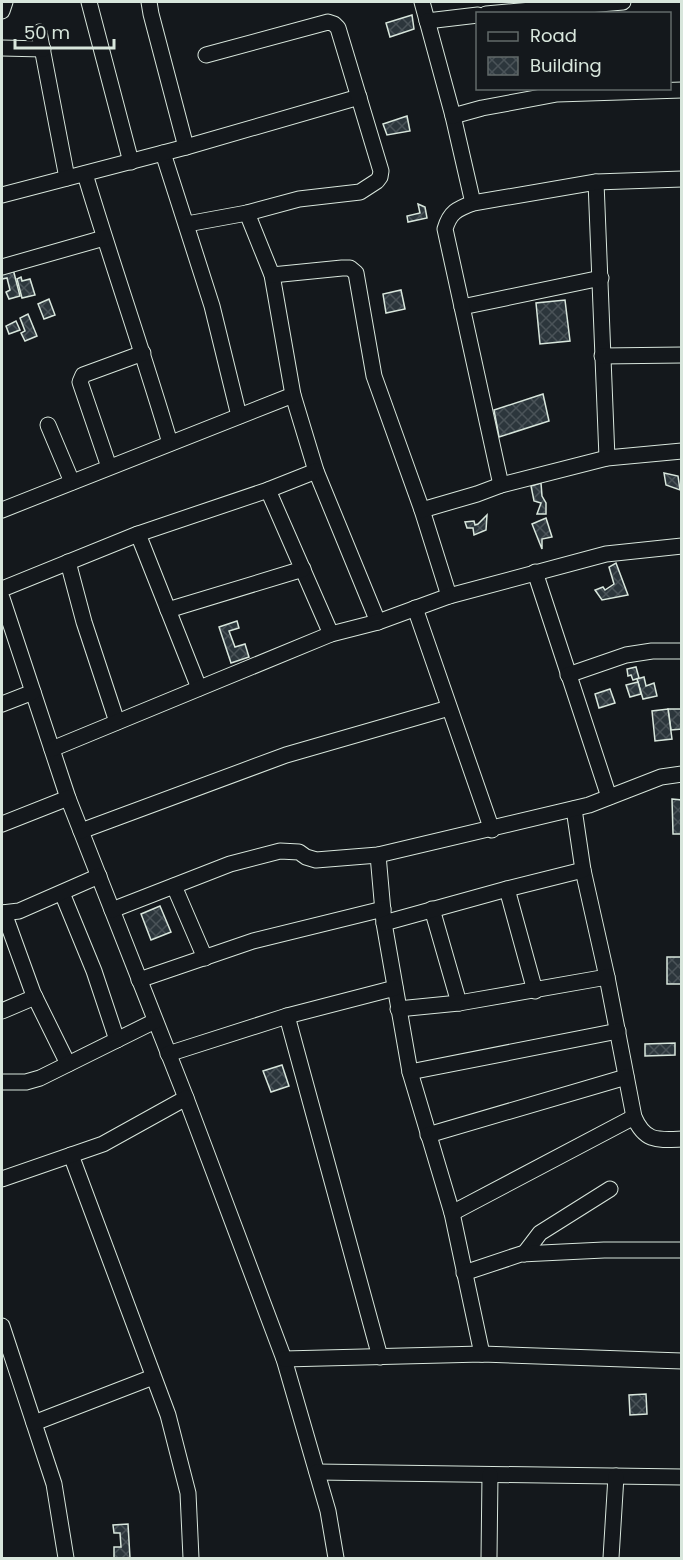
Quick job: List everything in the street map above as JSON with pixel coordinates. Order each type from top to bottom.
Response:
[{"type":"street","points":[[2,11],[5,2]]},
{"type":"street","points":[[89,2],[131,162]]},
{"type":"street","points":[[149,2],[186,147]]},
{"type":"street","points":[[422,2],[453,116],[473,203]]},
{"type":"street","points":[[493,12],[517,5],[622,2]]},
{"type":"street","points":[[427,21],[476,15]]},
{"type":"street","points":[[187,224],[247,213],[299,199],[360,192],[380,177],[380,167],[359,97],[338,28],[334,24],[328,22],[206,55]]},
{"type":"street","points":[[39,32],[67,178]]},
{"type":"street","points":[[2,48],[43,50]]},
{"type":"street","points":[[453,116],[482,108],[557,94],[681,90]]},
{"type":"street","points":[[2,195],[186,147],[359,97]]},
{"type":"street","points":[[164,153],[212,306],[239,416]]},
{"type":"street","points":[[85,174],[170,442]]},
{"type":"street","points":[[501,485],[446,229],[448,217],[455,209],[473,203],[596,182],[681,179]]},
{"type":"street","points":[[596,182],[607,458]]},
{"type":"street","points":[[247,213],[272,275],[292,394],[316,471],[378,622]]},
{"type":"street","points":[[2,267],[104,238]]},
{"type":"street","points":[[272,275],[342,268],[350,268],[356,273],[374,376],[422,510],[449,596]]},
{"type":"street","points":[[462,307],[601,278]]},
{"type":"street","points":[[109,467],[80,382],[83,375],[92,370],[143,353]]},
{"type":"street","points":[[602,356],[681,355]]},
{"type":"street","points":[[2,510],[292,394]]},
{"type":"street","points":[[48,425],[72,482]]},
{"type":"street","points":[[422,510],[501,485],[607,458],[681,451]]},
{"type":"street","points":[[2,589],[138,534],[268,490],[316,471]]},
{"type":"street","points":[[268,490],[331,634]]},
{"type":"street","points":[[138,534],[199,688]]},
{"type":"street","points":[[52,749],[331,634],[378,622],[449,596],[606,554],[681,546]]},
{"type":"street","points":[[68,562],[84,622],[117,722]]},
{"type":"street","points":[[168,610],[303,569]]},
{"type":"street","points":[[535,572],[609,797]]},
{"type":"street","points":[[2,603],[68,798],[186,1098],[284,1359],[328,1511],[336,1558]]},
{"type":"street","points":[[415,608],[492,830]]},
{"type":"street","points":[[568,675],[626,655],[652,651],[681,651]]},
{"type":"street","points":[[2,704],[33,692]]},
{"type":"street","points":[[81,831],[286,755],[449,708]]},
{"type":"street","points":[[112,910],[230,864],[280,851],[299,852],[316,860],[378,855],[574,809],[661,777],[681,774]]},
{"type":"street","points":[[2,824],[68,798]]},
{"type":"street","points":[[574,809],[583,870],[607,977],[634,1117],[646,1136],[659,1140],[681,1139]]},
{"type":"street","points":[[378,855],[383,916],[410,1072],[452,1213],[482,1354]]},
{"type":"street","points":[[140,980],[254,941],[432,909],[583,870]]},
{"type":"street","points":[[68,1064],[35,997],[3,913],[19,911],[99,876]]},
{"type":"street","points":[[174,886],[205,958]]},
{"type":"street","points":[[507,889],[535,991]]},
{"type":"street","points":[[62,892],[94,971],[117,1040]]},
{"type":"street","points":[[432,909],[459,1003]]},
{"type":"street","points":[[398,1009],[459,1003],[607,977]]},
{"type":"street","points":[[168,1054],[287,1016],[395,988]]},
{"type":"street","points":[[2,1011],[35,997]]},
{"type":"street","points":[[287,1016],[380,1357]]},
{"type":"street","points":[[2,1082],[26,1082],[40,1078],[155,1021]]},
{"type":"street","points":[[410,1072],[618,1031]]},
{"type":"street","points":[[428,1135],[626,1077]]},
{"type":"street","points":[[2,1179],[103,1144],[186,1098]]},
{"type":"street","points":[[452,1213],[634,1117]]},
{"type":"street","points":[[71,1155],[168,1416],[188,1493],[191,1558]]},
{"type":"street","points":[[525,1254],[540,1233],[610,1190]]},
{"type":"street","points":[[464,1273],[508,1257],[525,1254],[681,1250]]},
{"type":"street","points":[[2,1326],[54,1484],[66,1558]]},
{"type":"street","points":[[284,1359],[482,1354],[681,1361]]},
{"type":"street","points":[[34,1423],[153,1377]]},
{"type":"street","points":[[317,1472],[681,1477]]},
{"type":"street","points":[[489,1558],[490,1475]]},
{"type":"street","points":[[611,1558],[616,1476]]},
{"type":"building","points":[[412,15],[414,29],[390,37],[386,23]]},
{"type":"building","points":[[407,116],[410,131],[387,135],[383,124]]},
{"type":"building","points":[[418,204],[425,207],[427,218],[408,222],[407,216],[420,213]]},
{"type":"building","points":[[13,269],[20,296],[9,299],[6,292],[10,290],[7,278],[2,279],[2,272]]},
{"type":"building","points":[[21,277],[22,281],[30,279],[35,295],[22,298],[17,279]]},
{"type":"building","points":[[401,290],[405,309],[386,313],[383,294]]},
{"type":"building","points":[[49,299],[55,315],[44,319],[38,304]]},
{"type":"building","points":[[565,300],[570,341],[540,344],[536,303]]},
{"type":"building","points":[[28,314],[37,336],[25,341],[21,333],[25,331],[20,318]]},
{"type":"building","points":[[16,321],[20,330],[9,334],[6,326]]},
{"type":"building","points":[[543,394],[549,421],[499,437],[494,410]]},
{"type":"building","points":[[664,473],[678,476],[680,490],[666,485]]},
{"type":"building","points":[[541,483],[546,514],[537,514],[541,503],[534,501],[531,486]]},
{"type":"building","points":[[487,515],[486,530],[474,535],[473,528],[467,528],[465,522],[474,521],[475,525]]},
{"type":"building","points":[[546,518],[552,537],[542,539],[542,549],[532,524]]},
{"type":"building","points":[[616,563],[628,595],[602,600],[595,590],[603,587],[605,590],[614,584],[609,567]]},
{"type":"building","points":[[237,621],[239,628],[229,631],[235,647],[245,644],[249,657],[231,663],[219,627]]},
{"type":"building","points":[[636,667],[639,678],[633,680],[631,675],[628,676],[627,669]]},
{"type":"building","points":[[644,677],[646,686],[654,683],[657,696],[643,699],[637,679]]},
{"type":"building","points":[[638,682],[641,694],[630,697],[626,685]]},
{"type":"building","points":[[610,689],[615,703],[599,708],[595,694]]},
{"type":"building","points":[[668,709],[682,709],[682,729],[671,730]]},
{"type":"building","points":[[668,709],[672,739],[655,741],[652,711]]},
{"type":"building","points":[[672,799],[682,800],[682,834],[673,834]]},
{"type":"building","points":[[160,906],[171,932],[151,940],[141,914]]},
{"type":"building","points":[[667,957],[682,957],[682,984],[667,984]]},
{"type":"building","points":[[675,1043],[675,1055],[645,1056],[645,1044]]},
{"type":"building","points":[[282,1065],[289,1086],[271,1092],[263,1071]]},
{"type":"building","points":[[646,1394],[647,1414],[630,1415],[629,1395]]},
{"type":"building","points":[[128,1524],[130,1558],[114,1558],[114,1547],[121,1547],[120,1533],[114,1533],[113,1525]]}]
